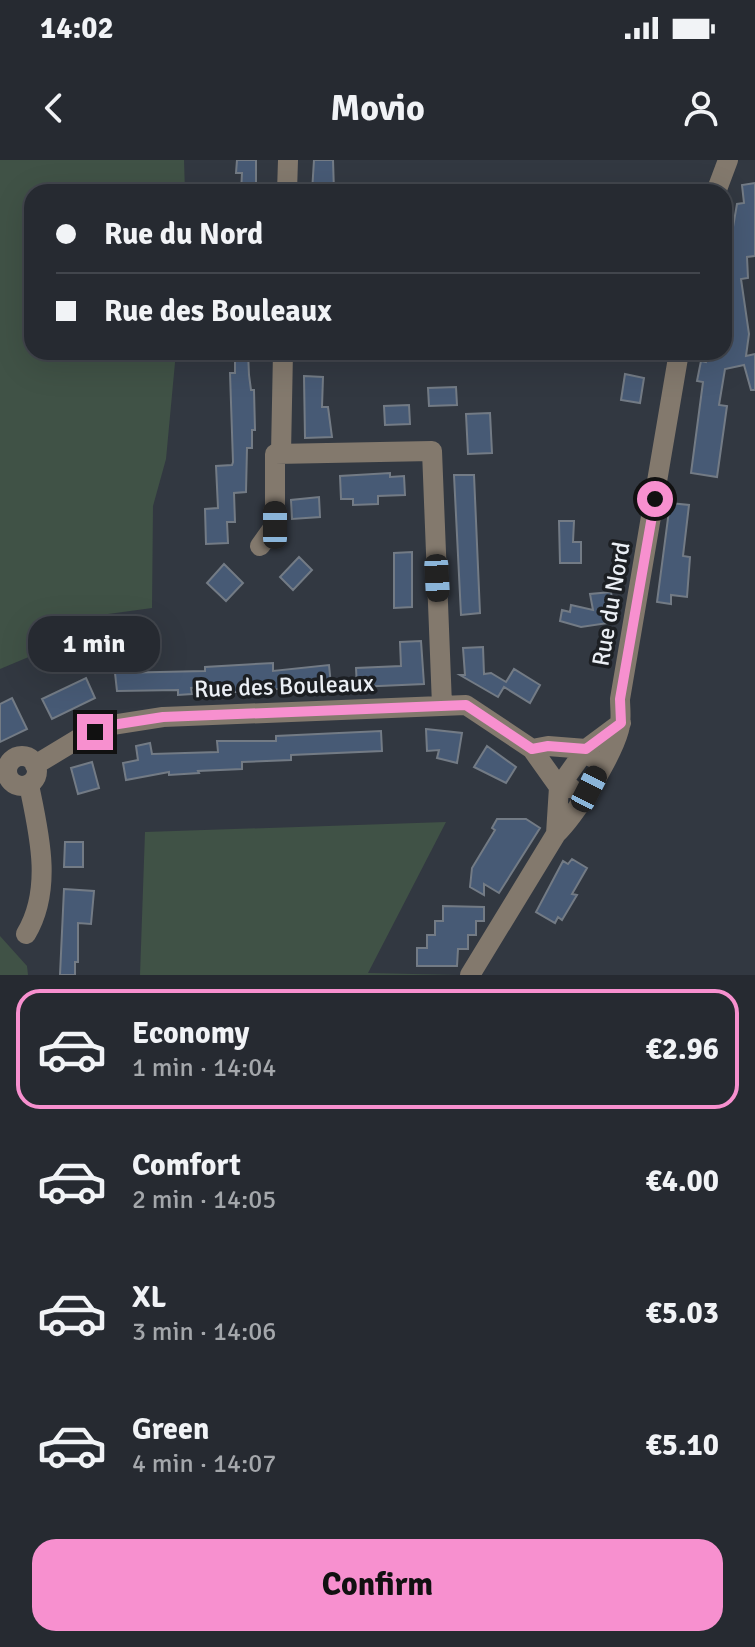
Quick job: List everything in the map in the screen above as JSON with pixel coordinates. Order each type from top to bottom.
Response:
[{"type":"street","points":[[287,184],[288,160]]},
{"type":"street","points":[[719,184],[728,160]]},
{"type":"street","points":[[281,453],[283,360]]},
{"type":"street","name":"Rue du Nord","points":[[470,975],[556,834],[567,823],[619,734],[620,699],[678,360]]},
{"type":"street","points":[[260,546],[275,525],[275,454],[432,451],[442,705]]},
{"type":"street","name":"Rue des Bouleaux","points":[[4,778],[13,759],[29,757],[32,775],[78,739],[112,725],[163,717],[466,705],[532,749],[559,787]]},
{"type":"street","points":[[559,787],[586,749],[621,723]]},
{"type":"street","points":[[532,749],[548,746],[586,749]]},
{"type":"street","points":[[559,787],[593,780],[586,749]]},
{"type":"street","points":[[26,934],[37,914],[42,849],[32,775]]},
{"type":"street","name":"Rue du Nord","points":[[556,834],[559,787]]},
{"type":"green space","points":[[0,160],[184,160],[185,184],[24,184],[24,360],[175,360],[166,459],[153,506],[152,608],[35,624],[43,651],[0,669]]},
{"type":"green space","points":[[446,822],[368,973],[459,975],[140,975],[145,832]]},
{"type":"green space","points":[[0,936],[27,966],[28,975],[0,975]]},
{"type":"building","points":[[237,160],[256,160],[256,184],[241,184],[242,173],[236,173]]},
{"type":"building","points":[[314,160],[333,160],[334,184],[312,184]]},
{"type":"building","points":[[755,183],[755,256],[747,257],[748,278],[741,279],[749,334],[746,356],[755,354],[755,390],[751,390],[744,365],[725,369],[719,405],[727,406],[717,477],[691,473],[703,382],[697,381],[701,361],[732,360],[732,233],[737,204],[744,203],[742,185]]},
{"type":"building","points":[[235,360],[248,360],[251,390],[254,390],[255,430],[252,430],[252,448],[247,448],[246,492],[234,493],[235,522],[227,522],[228,543],[206,544],[205,509],[218,508],[216,466],[232,465],[233,462],[230,373],[235,373]]},
{"type":"building","points":[[625,374],[644,378],[640,403],[621,400]]},
{"type":"building","points":[[304,376],[323,377],[322,407],[328,407],[332,437],[305,438]]},
{"type":"building","points":[[456,387],[457,405],[429,406],[428,388]]},
{"type":"building","points":[[409,405],[410,424],[385,425],[384,406]]},
{"type":"building","points":[[490,413],[492,453],[468,454],[466,414]]},
{"type":"building","points":[[390,473],[390,477],[404,476],[405,495],[378,496],[378,504],[353,505],[353,499],[341,499],[340,476]]},
{"type":"building","points":[[454,475],[474,475],[480,613],[461,615]]},
{"type":"building","points":[[319,497],[320,517],[292,519],[291,500]]},
{"type":"building","points":[[670,503],[689,505],[683,556],[690,557],[687,597],[671,595],[671,604],[657,602]]},
{"type":"building","points":[[559,521],[574,521],[573,542],[581,542],[581,563],[560,563]]},
{"type":"building","points":[[412,552],[412,607],[394,608],[394,553]]},
{"type":"building","points":[[299,557],[312,570],[293,590],[280,577]]},
{"type":"building","points":[[224,564],[243,583],[226,601],[207,583]]},
{"type":"building","points":[[611,592],[615,622],[581,627],[560,621],[562,610],[570,612],[571,605],[593,610],[590,594]]},
{"type":"building","points":[[421,641],[424,684],[357,687],[356,668],[401,666],[400,642]]},
{"type":"building","points":[[483,647],[484,674],[491,673],[506,682],[514,669],[540,685],[530,703],[504,687],[498,697],[460,675],[465,675],[463,648]]},
{"type":"building","points":[[273,663],[273,671],[329,665],[331,685],[223,693],[216,686],[191,688],[192,694],[178,695],[178,690],[117,691],[115,673],[205,671],[205,667]]},
{"type":"building","points":[[86,678],[95,698],[52,719],[42,699]]},
{"type":"building","points":[[12,698],[27,729],[0,742],[0,704]]},
{"type":"building","points":[[426,729],[462,733],[457,763],[437,758],[439,750],[427,751]]},
{"type":"building","points":[[381,731],[382,751],[291,755],[291,760],[242,762],[242,769],[169,775],[169,772],[126,780],[123,763],[138,760],[136,746],[150,743],[152,754],[218,752],[217,741],[276,741],[276,736]]},
{"type":"building","points":[[487,746],[516,767],[506,783],[474,767]]},
{"type":"building","points":[[92,762],[99,788],[78,794],[71,768]]},
{"type":"building","points":[[497,819],[526,819],[540,828],[499,893],[484,884],[484,895],[470,887],[472,868],[495,830],[492,828]]},
{"type":"building","points":[[65,842],[83,842],[83,867],[64,867]]},
{"type":"building","points":[[572,859],[587,868],[572,894],[577,895],[562,920],[558,917],[555,923],[536,912],[563,861],[568,864]]},
{"type":"building","points":[[64,889],[94,891],[91,924],[78,923],[75,975],[60,975]]},
{"type":"building","points":[[443,906],[484,907],[484,921],[476,921],[476,935],[468,935],[468,949],[458,949],[457,966],[417,966],[417,948],[427,948],[427,935],[435,935],[435,921],[443,921]]},
{"type":"route","points":[[95,732],[112,725],[163,717],[466,705],[532,749],[548,746],[586,749],[621,723],[620,699],[655,499]]}]
